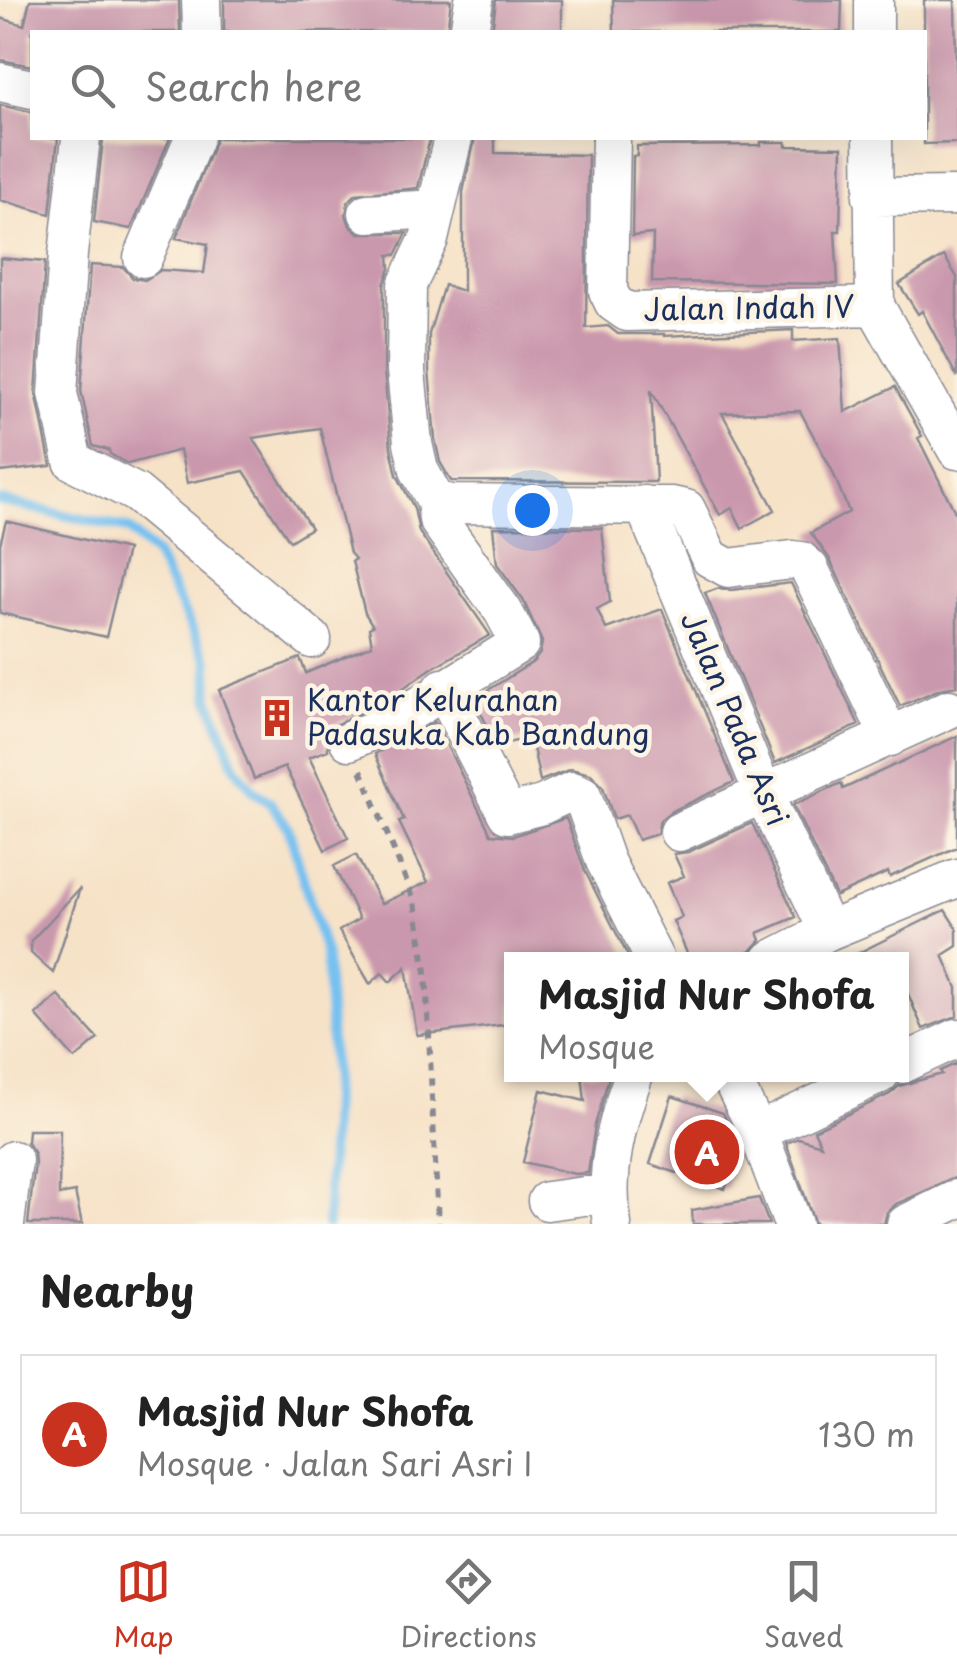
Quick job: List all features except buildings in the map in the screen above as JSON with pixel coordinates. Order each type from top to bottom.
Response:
[{"type":"street","points":[[201,0],[202,30]]},
{"type":"street","points":[[469,30],[474,0]]},
{"type":"street","points":[[874,0],[874,30]]},
{"type":"street","points":[[0,82],[30,89]]},
{"type":"street","points":[[81,140],[58,393],[73,461],[136,493],[312,639]]},
{"type":"street","points":[[144,258],[193,140]]},
{"type":"street","points":[[348,741],[400,718],[444,688],[518,647],[520,638],[438,520],[436,500],[419,470],[413,443],[406,371],[407,284],[429,239],[453,140]]},
{"type":"street","name":"Jalan Indah IV","points":[[612,140],[608,291],[619,308],[627,312],[875,306]]},
{"type":"street","points":[[873,140],[875,306],[957,450]]},
{"type":"street","points":[[872,197],[957,196]]},
{"type":"street","points":[[368,213],[436,209]]},
{"type":"street","points":[[436,500],[451,504],[686,510],[710,558],[728,568],[801,561],[809,568],[890,737]]},
{"type":"street","name":"Jalan Pada Asri","points":[[644,506],[764,795],[828,931]]},
{"type":"street","points":[[675,575],[710,558]]},
{"type":"street","points":[[444,688],[507,814],[542,805],[572,791],[582,796],[606,861],[651,952]]},
{"type":"street","points":[[679,832],[949,710]]},
{"type":"street","points":[[787,952],[828,931],[957,878]]},
{"type":"street","points":[[909,1061],[957,1038]]},
{"type":"street","points":[[546,1201],[609,1208],[615,1134],[631,1082]]},
{"type":"street","points":[[733,1082],[758,1132],[793,1224]]},
{"type":"street","points":[[758,1132],[863,1082]]},
{"type":"street","points":[[6,1224],[13,1160]]},
{"type":"street","points":[[906,1224],[957,1199]]},
{"type":"path","points":[[348,741],[415,902],[426,972],[438,1224]]},
{"type":"waterway","points":[[0,501],[128,529],[156,555],[208,662],[209,698],[235,767],[288,827],[326,956],[333,1075],[327,1224]]},
{"type":"place","name":"Kantor Kelurahan Padasuka Kab Bandung","points":[[277,718]]},
{"type":"place","name":"Masjid Nur Shofa","points":[[707,1152]]}]
